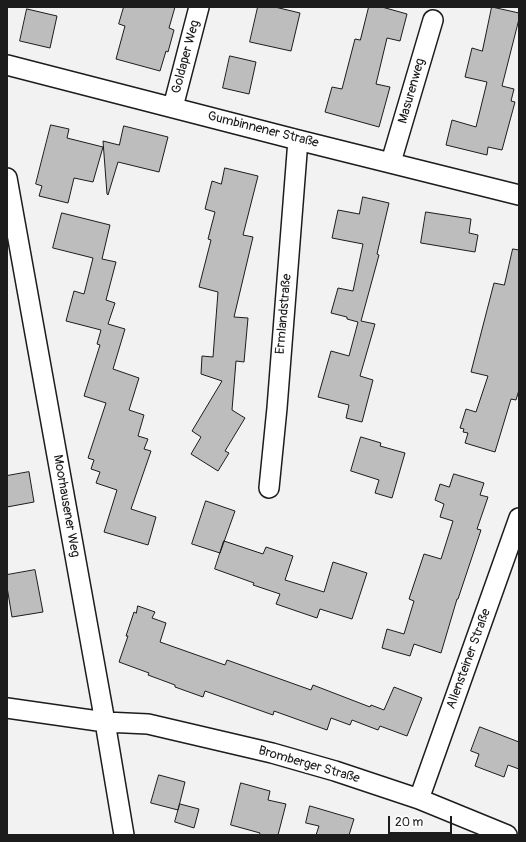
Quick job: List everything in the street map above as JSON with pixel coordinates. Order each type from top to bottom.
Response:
[{"type":"street","name":"Goldaper Weg","points":[[173,107],[199,7]]},
{"type":"street","name":"Masurenweg","points":[[391,162],[433,20]]},
{"type":"street","name":"Gumbinnener Straße","points":[[7,65],[298,140],[519,194]]},
{"type":"street","name":"Ermlandstraße","points":[[269,488],[277,408],[298,140]]},
{"type":"street","name":"Moorhausener Weg","points":[[7,178],[124,835]]},
{"type":"street","name":"Allensteiner Straße","points":[[419,800],[519,518]]},
{"type":"street","name":"Bromberger Straße","points":[[7,708],[105,722],[148,724],[272,753],[335,771],[419,800],[507,835]]},
{"type":"building","points":[[124,7],[175,7],[169,28],[174,30],[168,52],[166,51],[160,71],[116,59],[125,26],[119,24]]},
{"type":"building","points":[[258,7],[275,7],[300,13],[291,51],[250,42]]},
{"type":"building","points":[[369,7],[382,7],[407,14],[400,41],[387,38],[376,84],[390,87],[379,127],[325,112],[332,87],[342,89],[355,39],[360,40]]},
{"type":"building","points":[[492,7],[519,13],[519,19],[502,86],[514,89],[511,101],[515,102],[502,150],[488,147],[487,155],[446,145],[452,120],[476,127],[487,82],[465,77],[472,48],[482,51]]},
{"type":"building","points":[[27,9],[57,16],[50,48],[20,41]]},
{"type":"building","points":[[230,56],[256,62],[249,94],[223,88]]},
{"type":"building","points":[[51,125],[69,129],[67,138],[103,147],[93,182],[74,178],[68,203],[39,196],[42,186],[36,184]]},
{"type":"building","points":[[124,126],[168,137],[159,172],[118,162],[108,195],[103,141],[119,145]]},
{"type":"building","points":[[225,168],[258,176],[243,235],[253,237],[234,317],[248,318],[244,362],[236,361],[232,410],[245,418],[225,451],[229,453],[218,471],[191,454],[201,437],[192,431],[222,381],[201,374],[202,356],[213,357],[218,292],[199,287],[211,240],[208,239],[215,212],[205,209],[212,181],[221,184]]},
{"type":"building","points":[[363,197],[389,203],[377,254],[379,255],[361,321],[375,324],[360,376],[373,380],[362,422],[346,418],[349,405],[318,397],[331,351],[349,356],[358,322],[347,319],[347,317],[331,313],[338,288],[353,291],[363,244],[332,238],[338,210],[359,214]]},
{"type":"building","points":[[426,212],[471,219],[469,233],[478,235],[475,252],[421,243]]},
{"type":"building","points":[[62,213],[110,225],[102,259],[116,262],[106,300],[115,303],[108,324],[125,329],[113,369],[139,378],[129,410],[144,415],[138,436],[148,439],[144,449],[151,451],[131,509],[156,517],[148,545],[104,532],[117,490],[96,483],[100,472],[91,469],[94,460],[88,458],[106,403],[84,396],[100,345],[97,344],[101,330],[66,321],[74,291],[84,294],[93,258],[53,248]]},
{"type":"building","points":[[513,249],[519,250],[519,390],[516,400],[511,399],[495,452],[465,443],[468,433],[463,432],[464,429],[460,428],[466,409],[476,412],[488,376],[471,372],[494,283],[504,285]]},
{"type":"building","points":[[361,437],[381,443],[380,446],[405,453],[392,498],[375,493],[379,480],[351,471]]},
{"type":"building","points":[[29,472],[34,502],[7,507],[7,476]]},
{"type":"building","points":[[454,474],[484,483],[480,495],[488,497],[477,529],[481,530],[457,599],[441,653],[414,644],[410,656],[382,648],[387,629],[404,634],[414,601],[409,599],[424,554],[441,559],[453,521],[440,517],[444,504],[435,500],[440,484],[449,487]]},
{"type":"building","points":[[206,501],[235,511],[220,553],[192,544]]},
{"type":"building","points":[[224,541],[263,554],[266,547],[293,556],[285,580],[324,592],[333,562],[367,573],[352,619],[320,609],[317,618],[276,604],[280,594],[253,585],[254,583],[215,569]]},
{"type":"building","points":[[35,570],[43,612],[12,617],[7,587],[7,575]]},
{"type":"building","points":[[138,606],[155,612],[152,618],[166,623],[160,642],[225,665],[227,660],[311,690],[313,685],[370,707],[371,705],[384,710],[394,687],[422,698],[407,736],[380,726],[378,730],[352,720],[350,725],[331,718],[327,730],[274,711],[273,715],[205,691],[203,697],[175,687],[175,685],[148,675],[149,673],[119,662],[134,612],[136,613]]},
{"type":"building","points":[[480,727],[519,742],[519,769],[508,765],[504,777],[475,766],[479,754],[471,751]]},
{"type":"building","points":[[159,775],[185,782],[178,810],[151,803]]},
{"type":"building","points":[[241,783],[270,791],[268,800],[286,804],[278,835],[259,835],[260,833],[231,825]]},
{"type":"building","points":[[180,804],[199,809],[194,828],[175,822]]},
{"type":"building","points":[[310,806],[354,819],[349,835],[316,835],[319,826],[306,823]]}]
